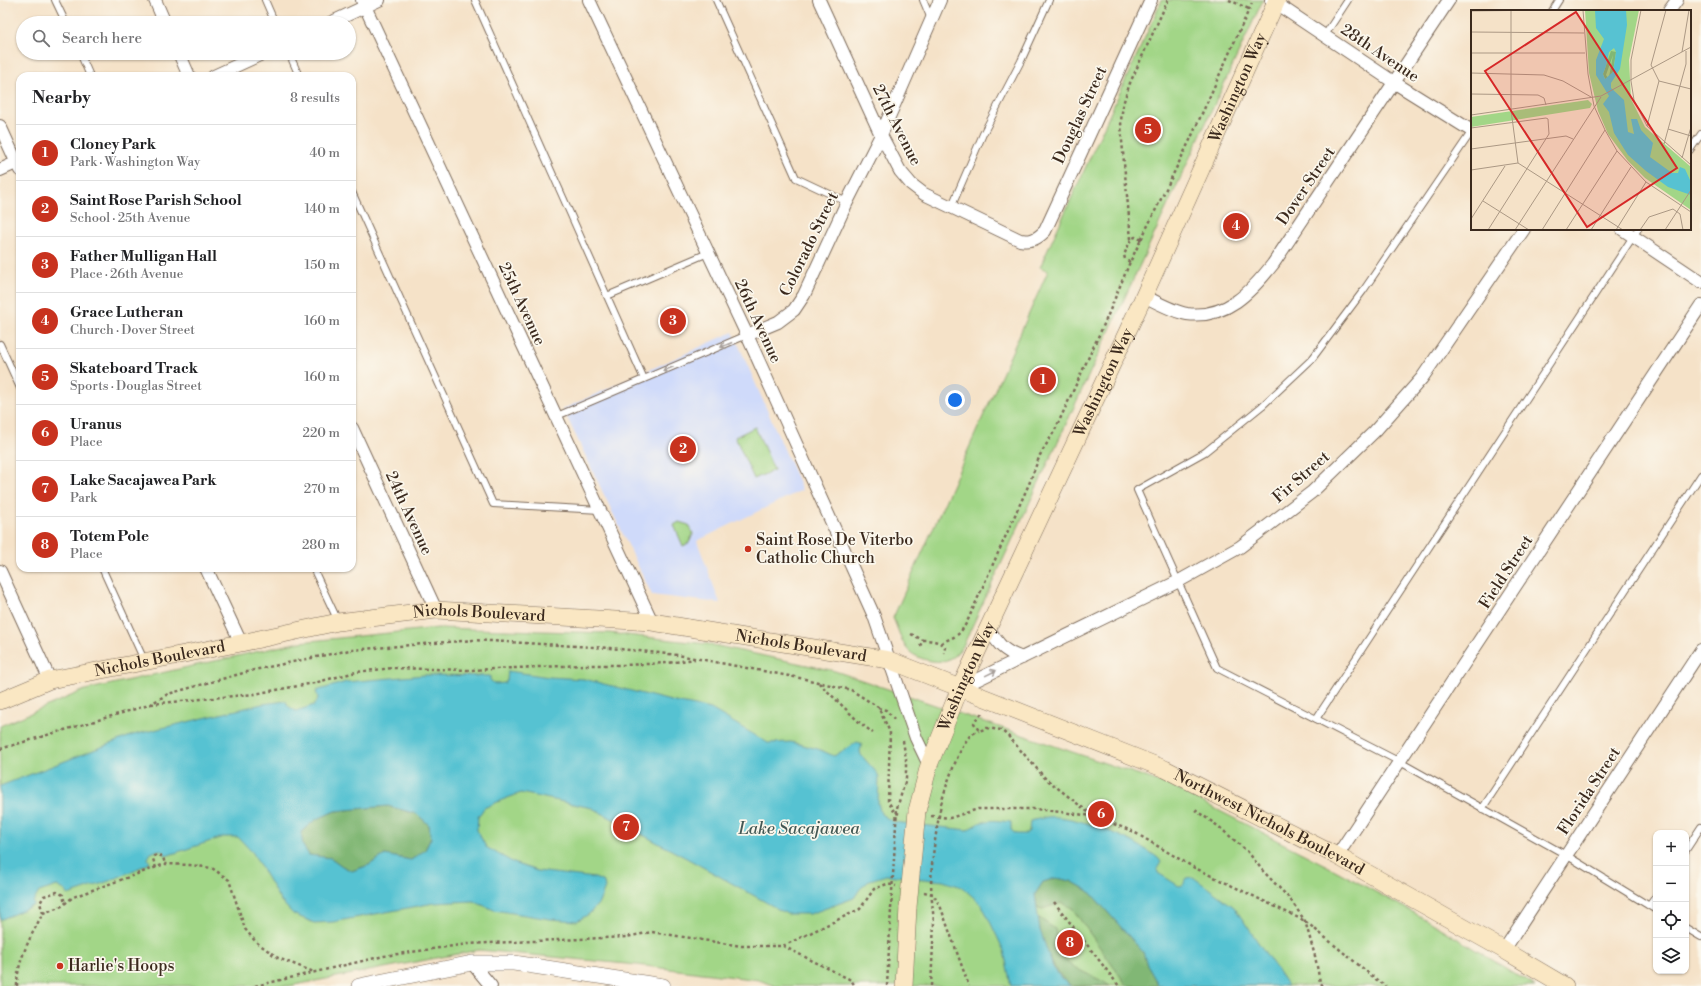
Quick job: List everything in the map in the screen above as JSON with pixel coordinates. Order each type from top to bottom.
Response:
[{"type":"main road","name":"Washington Way","points":[[904,986],[908,907],[916,811],[929,765],[960,688],[1144,296],[1275,1]]},
{"type":"main road","name":"Nichols Boulevard","points":[[0,701],[50,680],[241,643],[338,622],[436,610],[652,622],[888,660],[960,688]]},
{"type":"main road","name":"Northwest Nichols Boulevard","points":[[960,688],[1165,769],[1337,856],[1565,986]]},
{"type":"street","points":[[155,0],[163,16]]},
{"type":"street","points":[[342,16],[363,4],[379,0]]},
{"type":"street","name":"26th Avenue","points":[[589,0],[748,336],[874,616],[888,660]]},
{"type":"street","name":"27th Avenue","points":[[819,0],[881,135],[900,171],[911,184],[924,194],[951,208],[1020,240],[1034,240]]},
{"type":"street","name":"Colorado Street","points":[[748,336],[778,322],[794,310],[804,295],[847,202],[881,135],[940,0]]},
{"type":"street","name":"Douglas Street","points":[[1034,240],[1045,231],[1151,0]]},
{"type":"street","name":"Dover Street","points":[[1144,296],[1185,314],[1201,314],[1219,310],[1242,299],[1257,284],[1273,264],[1449,0]]},
{"type":"street","points":[[1670,10],[1677,0]]},
{"type":"street","name":"28th Avenue","points":[[1275,1],[1395,82],[1471,130]]},
{"type":"street","name":"25th Avenue","points":[[363,4],[557,416],[652,622]]},
{"type":"street","points":[[182,60],[187,72]]},
{"type":"street","points":[[223,72],[249,60]]},
{"type":"street","points":[[0,126],[16,158]]},
{"type":"street","points":[[0,170],[16,165]]},
{"type":"street","name":"Fir Street","points":[[960,688],[1179,581],[1240,546],[1312,492],[1375,431],[1422,378],[1523,230]]},
{"type":"street","points":[[1626,230],[1636,233],[1701,282]]},
{"type":"street","name":"Field Street","points":[[1337,856],[1701,304]]},
{"type":"street","name":"24th Avenue","points":[[356,437],[436,610]]},
{"type":"street","points":[[0,571],[50,680]]},
{"type":"street","points":[[208,572],[241,643]]},
{"type":"street","points":[[988,628],[1000,646],[1010,653],[1022,658]]},
{"type":"street","name":"Florida Street","points":[[1504,950],[1701,650]]},
{"type":"street","name":"Washington Way","points":[[888,660],[916,738],[929,765]]},
{"type":"street","points":[[359,986],[472,963],[514,962],[663,986]]},
{"type":"street","points":[[472,963],[491,986]]},
{"type":"lane","points":[[55,0],[63,16]]},
{"type":"lane","points":[[265,0],[272,16]]},
{"type":"lane","points":[[476,0],[644,379]]},
{"type":"lane","points":[[716,0],[796,178],[847,202]]},
{"type":"lane","points":[[923,0],[931,19]]},
{"type":"lane","points":[[951,208],[983,134],[1021,61],[1048,0]]},
{"type":"lane","points":[[1325,35],[1348,0]]},
{"type":"lane","points":[[1553,10],[1559,0]]},
{"type":"lane","points":[[83,60],[88,72]]},
{"type":"lane","points":[[292,60],[297,72]]},
{"type":"lane","points":[[1471,132],[1363,291],[1312,359],[1262,406],[1205,452],[1137,490],[1217,668],[1400,762],[1566,855],[1653,908]]},
{"type":"lane","points":[[1691,149],[1701,134]]},
{"type":"lane","points":[[356,201],[494,504],[600,510]]},
{"type":"lane","points":[[1316,719],[1636,233]]},
{"type":"lane","points":[[607,296],[708,253]]},
{"type":"lane","name":"Colorado Street","points":[[557,416],[748,336]]},
{"type":"lane","points":[[0,344],[16,379]]},
{"type":"lane","points":[[1482,809],[1701,475]]},
{"type":"lane","points":[[104,572],[145,661]]},
{"type":"lane","points":[[315,572],[338,622]]},
{"type":"lane","points":[[1689,845],[1701,827]]},
{"type":"lane","points":[[1649,906],[1653,900]]},
{"type":"lane","points":[[1689,930],[1701,937]]},
{"type":"path","points":[[1130,262],[1125,259],[1124,255],[1131,239],[1122,141],[1121,121],[1123,104],[1130,83],[1168,0]]},
{"type":"path","points":[[1229,0],[1249,9]]},
{"type":"path","points":[[941,643],[952,639],[961,632],[967,622],[1029,484],[1040,455],[1058,423],[1105,322],[1130,262],[1142,240],[1252,3]]},
{"type":"path","points":[[1131,239],[1135,237],[1142,240]]},
{"type":"path","points":[[911,634],[923,640],[931,640],[941,643],[945,647],[944,653]]},
{"type":"path","points":[[0,749],[149,704],[168,694],[254,670],[350,650],[473,640],[610,648],[698,658],[818,682],[851,690],[878,708],[886,710],[896,720],[898,726]]},
{"type":"path","points":[[920,646],[923,640]]},
{"type":"path","points":[[149,704],[254,694],[314,684],[356,672],[393,668],[470,670],[585,665],[625,665],[668,663],[698,658]]},
{"type":"path","points":[[818,682],[859,722],[873,733]]},
{"type":"path","points":[[979,731],[974,723],[992,700]]},
{"type":"path","points":[[878,708],[890,732],[888,801],[895,813]]},
{"type":"path","points":[[931,986],[934,923],[930,887],[934,844],[942,797],[958,755],[970,735],[987,728],[1001,730],[1008,736],[1044,778],[1093,816]]},
{"type":"path","points":[[887,986],[897,808],[906,779],[906,759],[902,738]]},
{"type":"path","points":[[950,818],[978,809],[1036,809],[1093,816],[1132,832],[1193,868],[1305,921],[1386,986]]},
{"type":"path","points":[[1195,810],[1218,826],[1248,852],[1263,871],[1290,899],[1305,921],[1315,956],[1320,982],[1323,986]]},
{"type":"path","points":[[156,868],[153,859],[154,856],[159,855],[163,857],[165,864]]},
{"type":"path","points":[[16,986],[17,973],[28,942],[43,913],[65,904],[73,897],[165,864],[212,868],[229,880],[245,929],[256,942],[278,958],[314,972]]},
{"type":"path","points":[[255,986],[384,956],[467,944],[626,937],[652,932],[741,946],[783,946],[860,909],[874,889],[887,884],[902,888]]},
{"type":"path","points":[[918,891],[933,894],[941,908],[968,986]]},
{"type":"path","points":[[43,913],[40,903],[44,896],[57,892],[63,895],[65,904]]},
{"type":"path","points":[[1054,902],[1119,986]]},
{"type":"path","points":[[783,946],[850,980],[855,986]]},
{"type":"shaded area","points":[[733,332],[802,490],[697,541],[720,603],[652,595],[563,409]]},
{"type":"green space","points":[[1162,0],[1263,0],[963,646],[953,656],[944,661],[927,660],[916,656],[906,647],[893,618],[1048,271],[1040,267]]},
{"type":"green space","points":[[755,427],[774,470],[754,479],[735,437]]},
{"type":"green space","points":[[679,522],[689,525],[693,534],[689,543],[683,546],[674,525]]},
{"type":"green space","points":[[438,628],[609,633],[708,644],[835,671],[1169,785],[1335,870],[1420,916],[1535,986],[775,986],[759,980],[637,965],[479,950],[289,986],[0,986],[0,726],[85,690],[300,642]]},
{"type":"green space","points":[[388,806],[417,814],[429,825],[431,838],[425,850],[411,860],[385,855],[369,865],[352,871],[331,858],[309,855],[303,846],[301,832],[315,820],[335,811]]},
{"type":"green space","points":[[1056,878],[1071,881],[1089,891],[1143,952],[1147,965],[1159,986],[1127,986],[1072,908],[1062,903],[1042,909],[1037,907],[1035,894],[1043,882]]},
{"type":"green space","points":[[1038,917],[1055,929],[1059,948],[1069,963],[1110,986],[1071,986],[1058,972],[1048,955],[1039,927]]},
{"type":"water","name":"Lake Sacajawea","points":[[508,671],[549,677],[584,679],[675,702],[711,709],[768,743],[791,742],[818,749],[834,756],[857,742],[862,744],[860,751],[861,755],[879,777],[878,803],[881,814],[893,822],[968,830],[979,823],[988,821],[1011,822],[1011,830],[1016,834],[1026,834],[1029,831],[1030,821],[1047,817],[1059,817],[1089,824],[1121,836],[1158,858],[1161,862],[1157,869],[1158,873],[1179,886],[1183,885],[1187,878],[1193,877],[1234,907],[1288,986],[1159,986],[1147,965],[1143,952],[1089,891],[1071,881],[1056,878],[1043,882],[1035,894],[1040,930],[1053,967],[1061,978],[1071,986],[1011,986],[1004,951],[982,905],[962,887],[943,881],[886,875],[870,880],[860,889],[854,898],[810,914],[787,914],[592,808],[521,793],[484,808],[478,817],[477,830],[486,847],[514,863],[537,871],[595,878],[604,882],[605,888],[599,903],[589,914],[577,921],[550,919],[494,910],[473,901],[434,903],[333,922],[314,923],[293,914],[280,900],[253,853],[238,837],[223,837],[166,856],[164,852],[159,850],[151,853],[148,858],[150,863],[112,880],[68,895],[66,891],[57,886],[39,892],[33,902],[34,905],[0,920],[0,786],[133,735],[262,704],[286,701],[288,706],[296,711],[314,705],[318,698],[316,691],[346,682],[425,675],[490,676],[490,680],[495,684],[505,683],[507,680]],"holes":[[[388,806],[417,814],[429,825],[431,838],[425,850],[411,860],[385,855],[369,865],[352,871],[331,858],[309,855],[303,846],[301,832],[315,820],[335,811]]]},
{"type":"place","name":"Skateboard Track","points":[[1148,130]]},
{"type":"place","name":"Grace Lutheran","points":[[1236,226]]},
{"type":"place","name":"Father Mulligan Hall","points":[[673,321]]},
{"type":"place","name":"Cloney Park","points":[[1043,380]]},
{"type":"place","name":"Saint Rose Parish School","points":[[683,449]]},
{"type":"place","name":"Saint Rose De Viterbo Catholic Church","points":[[748,549]]},
{"type":"place","name":"Uranus","points":[[1101,814]]},
{"type":"place","name":"Lake Sacajawea Park","points":[[626,827]]},
{"type":"place","name":"Totem Pole","points":[[1070,943]]},
{"type":"place","name":"Harlie's Hoops","points":[[60,966]]}]
